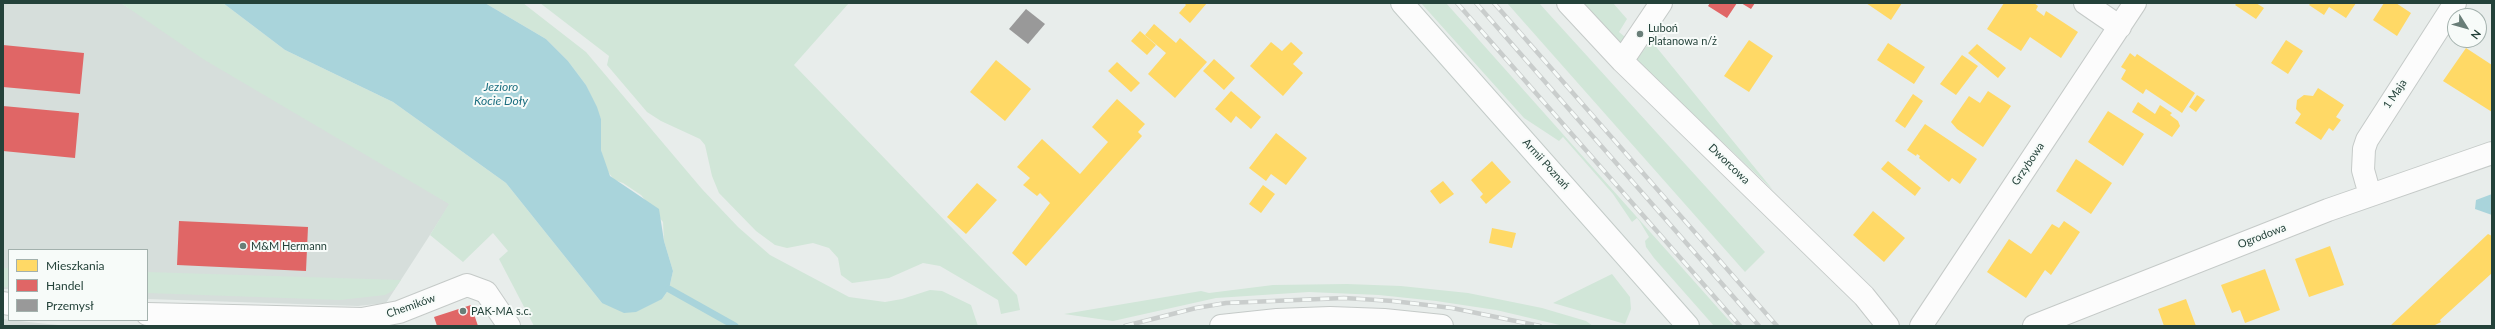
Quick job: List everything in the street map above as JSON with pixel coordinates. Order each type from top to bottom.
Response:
[{"type":"street","name":"Armii Poznań","points":[[1402,3],[1682,324]]},
{"type":"street","name":"Dworcowa","points":[[1568,3],[1622,61],[1864,296],[1880,314],[1888,326]]},
{"type":"street","points":[[1622,61],[1661,3]]},
{"type":"street","points":[[2085,3],[2120,27]]},
{"type":"street","name":"Grzybowa","points":[[1921,326],[2136,3]]},
{"type":"street","name":"1 Maja","points":[[2370,195],[2364,170],[2364,149],[2367,140],[2378,120],[2455,3]]},
{"type":"street","name":"Ogrodowa","points":[[2034,326],[2370,195],[2492,153]]},
{"type":"street","name":"Chemików","points":[[148,314],[362,319],[399,312],[467,286],[486,292],[509,326]]},
{"type":"street","points":[[1221,326],[1277,320],[1329,322],[1384,320],[1442,326]]},
{"type":"shaded area","name":"M&M Hermann","points":[[3,3],[121,3],[450,204],[386,303],[358,306],[148,299],[148,249],[8,249],[8,289],[3,289]]},
{"type":"shaded area","points":[[3,319],[8,321],[68,326],[3,326]]},
{"type":"green space","points":[[121,3],[223,3],[285,50],[393,102],[506,183],[602,303],[662,299],[669,289],[673,271],[664,241],[663,222],[641,195],[623,183],[614,180],[606,169],[601,150],[601,119],[586,85],[568,61],[546,39],[485,3],[523,3],[586,52],[702,189],[738,227],[770,255],[849,297],[885,302],[902,299],[930,290],[942,291],[971,305],[978,326],[534,326],[499,259],[508,251],[493,233],[463,262],[430,235],[449,204],[203,59]]},
{"type":"green space","points":[[540,3],[849,3],[794,65],[1017,295],[1020,310],[1001,314],[998,300],[940,266],[923,263],[889,278],[852,283],[841,275],[838,258],[829,248],[813,243],[787,248],[775,245],[756,231],[719,193],[712,176],[705,145],[700,139],[661,121],[647,112],[607,65],[609,56]]},
{"type":"green space","points":[[1421,3],[1446,3],[1734,326],[1714,326],[1646,247],[1645,241],[1649,237],[1637,218],[1632,222],[1613,194],[1563,137],[1559,141],[1524,118]]},
{"type":"green space","points":[[1507,3],[1539,3],[1765,252],[1745,272]]},
{"type":"green space","points":[[1584,3],[1613,3],[1627,19],[1619,32],[1625,37],[1620,44]]},
{"type":"green space","points":[[1651,41],[1653,43],[1773,190],[1636,60]]},
{"type":"green space","points":[[3,268],[8,268],[8,287],[3,287]]},
{"type":"green space","points":[[148,272],[401,280],[394,290],[385,295],[340,300],[148,293]]},
{"type":"green space","points":[[1612,274],[1630,297],[1631,309],[1625,324],[1553,303]]},
{"type":"green space","points":[[1347,284],[1401,286],[1468,293],[1542,308],[1586,321],[1593,326],[1564,326],[1496,310],[1436,301],[1379,295],[1309,292],[1216,298],[1113,321],[1064,314],[1201,291],[1209,293],[1273,285]]},
{"type":"water","name":"Jezioro Kocie Doły","points":[[223,3],[485,3],[546,39],[568,61],[586,85],[597,107],[601,119],[601,150],[610,176],[659,209],[664,241],[673,271],[669,289],[662,299],[636,312],[624,313],[602,303],[506,183],[393,102],[285,50]]},
{"type":"water","points":[[2492,194],[2492,215],[2475,209],[2476,200]]},
{"type":"building: Mieszkania","points":[[1184,3],[1207,3],[1190,23],[1179,13],[1186,5]]},
{"type":"building: Mieszkania","points":[[1866,3],[1902,3],[1891,20]]},
{"type":"building: Mieszkania","points":[[2004,3],[2034,3],[2038,6],[2036,10],[2044,16],[2046,11],[2078,32],[2061,58],[2030,37],[2021,51],[1987,29]]},
{"type":"building: Mieszkania","points":[[2237,3],[2256,3],[2264,8],[2256,19],[2235,5]]},
{"type":"building: Mieszkania","points":[[2311,3],[2356,3],[2346,18],[2329,7],[2324,15],[2309,5]]},
{"type":"building: Mieszkania","points":[[2384,3],[2396,3],[2411,13],[2397,36],[2373,20]]},
{"type":"building: Mieszkania","points":[[1154,24],[1176,43],[1180,38],[1207,62],[1175,98],[1148,74],[1166,53],[1145,35]]},
{"type":"building: Mieszkania","points":[[1140,31],[1156,45],[1147,55],[1131,41]]},
{"type":"building: Mieszkania","points":[[1749,40],[1773,56],[1749,92],[1724,76]]},
{"type":"building: Mieszkania","points":[[2286,40],[2303,51],[2288,74],[2271,63]]},
{"type":"building: Mieszkania","points":[[1271,42],[1282,51],[1291,42],[1303,53],[1293,64],[1303,73],[1283,96],[1250,66]]},
{"type":"building: Mieszkania","points":[[1888,43],[1925,67],[1914,84],[1877,60]]},
{"type":"building: Mieszkania","points":[[1977,44],[2006,68],[1998,78],[1968,53]]},
{"type":"building: Mieszkania","points":[[2466,48],[2492,65],[2492,112],[2443,81]]},
{"type":"building: Mieszkania","points":[[2130,53],[2135,57],[2137,54],[2195,93],[2182,113],[2146,89],[2143,94],[2121,79],[2126,70],[2121,67]]},
{"type":"building: Mieszkania","points":[[1962,55],[1978,66],[1956,95],[1940,84]]},
{"type":"building: Mieszkania","points":[[1214,59],[1235,78],[1224,90],[1203,71]]},
{"type":"building: Mieszkania","points":[[996,60],[1031,89],[1005,121],[970,92]]},
{"type":"building: Mieszkania","points":[[1117,62],[1140,83],[1131,92],[1108,71]]},
{"type":"building: Mieszkania","points":[[2318,88],[2344,105],[2336,117],[2341,120],[2333,131],[2329,128],[2321,140],[2295,123],[2301,114],[2296,109],[2297,100],[2304,95],[2313,96]]},
{"type":"building: Mieszkania","points":[[1231,91],[1261,117],[1251,129],[1236,116],[1231,123],[1215,109]]},
{"type":"building: Mieszkania","points":[[1988,91],[2011,106],[1983,147],[1957,129],[1951,122],[1969,96],[1980,103]]},
{"type":"building: Mieszkania","points":[[1913,94],[1923,101],[1905,128],[1895,121]]},
{"type":"building: Mieszkania","points":[[2197,95],[2205,100],[2196,112],[2189,107]]},
{"type":"building: Mieszkania","points":[[1117,99],[1145,124],[1138,132],[1142,136],[1026,266],[1012,253],[1050,203],[1040,193],[1037,196],[1023,185],[1030,178],[1017,167],[1042,139],[1080,174],[1108,142],[1092,127]]},
{"type":"building: Mieszkania","points":[[2138,102],[2155,114],[2160,105],[2172,113],[2170,115],[2178,121],[2180,126],[2172,137],[2132,112]]},
{"type":"building: Mieszkania","points":[[2108,111],[2144,134],[2123,166],[2088,142]]},
{"type":"building: Mieszkania","points":[[1925,124],[1977,159],[1960,184],[1952,178],[1949,182],[1919,158],[1920,156],[1917,154],[1916,156],[1907,150]]},
{"type":"building: Mieszkania","points":[[1276,133],[1307,158],[1286,185],[1271,174],[1266,181],[1249,168]]},
{"type":"building: Mieszkania","points":[[2076,159],[2112,183],[2091,214],[2056,191]]},
{"type":"building: Mieszkania","points":[[1492,161],[1511,182],[1486,204],[1480,197],[1483,194],[1471,180]]},
{"type":"building: Mieszkania","points":[[1888,161],[1921,188],[1915,196],[1881,169]]},
{"type":"building: Mieszkania","points":[[1443,181],[1454,194],[1440,204],[1430,191]]},
{"type":"building: Mieszkania","points":[[977,183],[997,200],[966,234],[947,217]]},
{"type":"building: Mieszkania","points":[[1263,185],[1275,194],[1261,213],[1249,204]]},
{"type":"building: Mieszkania","points":[[1873,211],[1905,238],[1884,262],[1853,235]]},
{"type":"building: Mieszkania","points":[[2064,221],[2080,232],[2051,275],[2045,270],[2026,298],[1987,272],[2009,239],[2031,254],[2052,224],[2059,228]]},
{"type":"building: Mieszkania","points":[[1492,228],[1516,233],[1512,248],[1489,243]]},
{"type":"building: Mieszkania","points":[[2488,234],[2492,236],[2492,273],[2440,320],[2441,322],[2433,326],[2390,326]]},
{"type":"building: Mieszkania","points":[[2330,246],[2344,285],[2309,297],[2295,259]]},
{"type":"building: Mieszkania","points":[[2265,269],[2280,310],[2245,323],[2240,310],[2232,313],[2221,285]]},
{"type":"building: Mieszkania","points":[[2186,299],[2196,326],[2164,326],[2158,309]]},
{"type":"building: Handel","points":[[1710,3],[1737,3],[1727,18],[1708,6]]},
{"type":"building: Handel","points":[[1741,3],[1755,3],[1751,9]]},
{"type":"building: Handel","points":[[3,45],[84,53],[80,94],[3,87]]},
{"type":"building: Handel","points":[[3,106],[79,113],[75,158],[3,151]]},
{"type":"building: Handel","name":"M&M Hermann","points":[[179,221],[308,227],[306,271],[177,265]]},
{"type":"building: Handel","name":"PAK-MA s.c.","points":[[471,305],[478,326],[437,326],[434,317]]},
{"type":"building: Przemysł","points":[[1026,9],[1045,24],[1028,44],[1009,29]]},
{"type":"waterway","points":[[669,289],[735,326]]},
{"type":"railway","points":[[1457,3],[1740,326]]},
{"type":"railway","points":[[1476,3],[1759,326]]},
{"type":"railway","points":[[1494,3],[1777,326]]},
{"type":"railway","points":[[1125,326],[1196,308],[1226,303],[1344,298],[1393,301],[1452,308],[1540,326]]},
{"type":"place","name":"Luboń Platanowa n/ż","points":[[1640,34]]},
{"type":"place","name":"M&M Hermann","points":[[243,246]]},
{"type":"place","name":"PAK-MA s.c.","points":[[463,311]]}]
